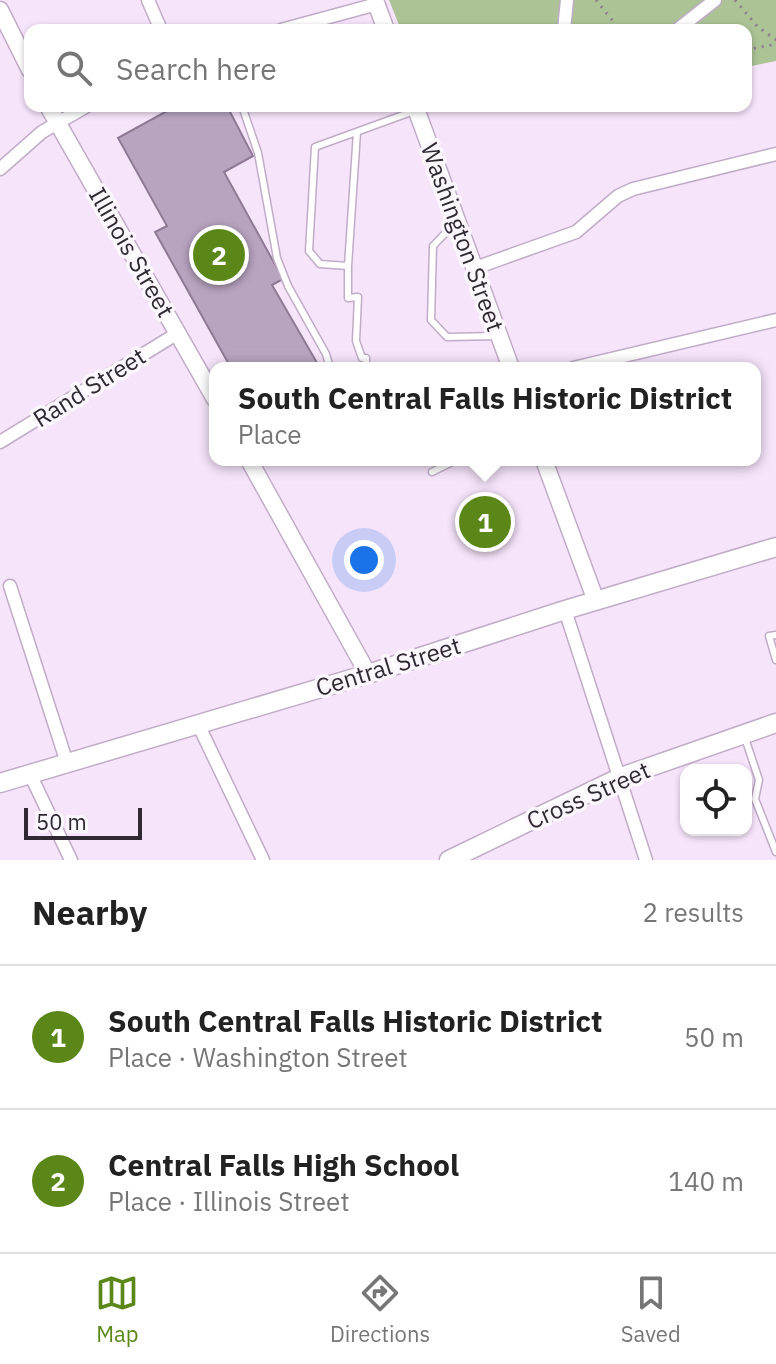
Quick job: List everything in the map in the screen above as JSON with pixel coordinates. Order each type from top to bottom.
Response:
[{"type":"main road","name":"Central Street","points":[[0,783],[368,674],[565,610],[776,547]]},
{"type":"main road","name":"Cross Street","points":[[449,860],[621,777],[776,723]]},
{"type":"street","points":[[148,0],[158,24]]},
{"type":"street","points":[[565,24],[567,0]]},
{"type":"street","points":[[685,24],[715,0]]},
{"type":"street","points":[[301,24],[376,2],[384,24]]},
{"type":"street","points":[[0,10],[24,58]]},
{"type":"street","name":"Illinois Street","points":[[51,112],[209,388]]},
{"type":"street","points":[[0,169],[56,123],[76,112]]},
{"type":"street","name":"Washington Street","points":[[417,112],[509,362]]},
{"type":"street","points":[[475,268],[576,232],[618,196],[641,186],[776,154]]},
{"type":"street","points":[[598,362],[776,320]]},
{"type":"street","name":"Rand Street","points":[[0,442],[178,333]]},
{"type":"street","points":[[252,466],[368,674]]},
{"type":"street","points":[[546,466],[596,601]]},
{"type":"street","points":[[10,586],[67,763]]},
{"type":"street","points":[[565,610],[646,860]]},
{"type":"street","points":[[198,724],[263,860]]},
{"type":"street","points":[[30,774],[71,860]]},
{"type":"lane","points":[[244,112],[258,153],[277,258],[288,286],[328,362]]},
{"type":"lane","points":[[348,266],[320,264],[309,251],[315,147],[406,112]]},
{"type":"lane","points":[[357,132],[348,298],[358,297],[356,341],[366,362]]},
{"type":"lane","points":[[458,221],[433,246],[431,320],[447,337],[499,336]]},
{"type":"lane","points":[[432,472],[444,466]]},
{"type":"lane","points":[[776,635],[769,636],[776,660]]},
{"type":"lane","points":[[744,734],[759,780],[755,799],[776,852]]},
{"type":"path","points":[[596,0],[615,24]]},
{"type":"path","points":[[735,0],[757,26],[776,42]]},
{"type":"path","points":[[752,48],[776,42]]},
{"type":"green space","points":[[389,0],[776,0],[776,61],[752,66],[752,24],[399,24]]},
{"type":"building","points":[[165,112],[230,112],[253,156],[224,172],[283,279],[272,285],[317,362],[228,362],[155,232],[167,226],[118,138]]},
{"type":"place","name":"Central Falls High School","points":[[219,255]]},
{"type":"place","name":"South Central Falls Historic District","points":[[485,522]]}]
